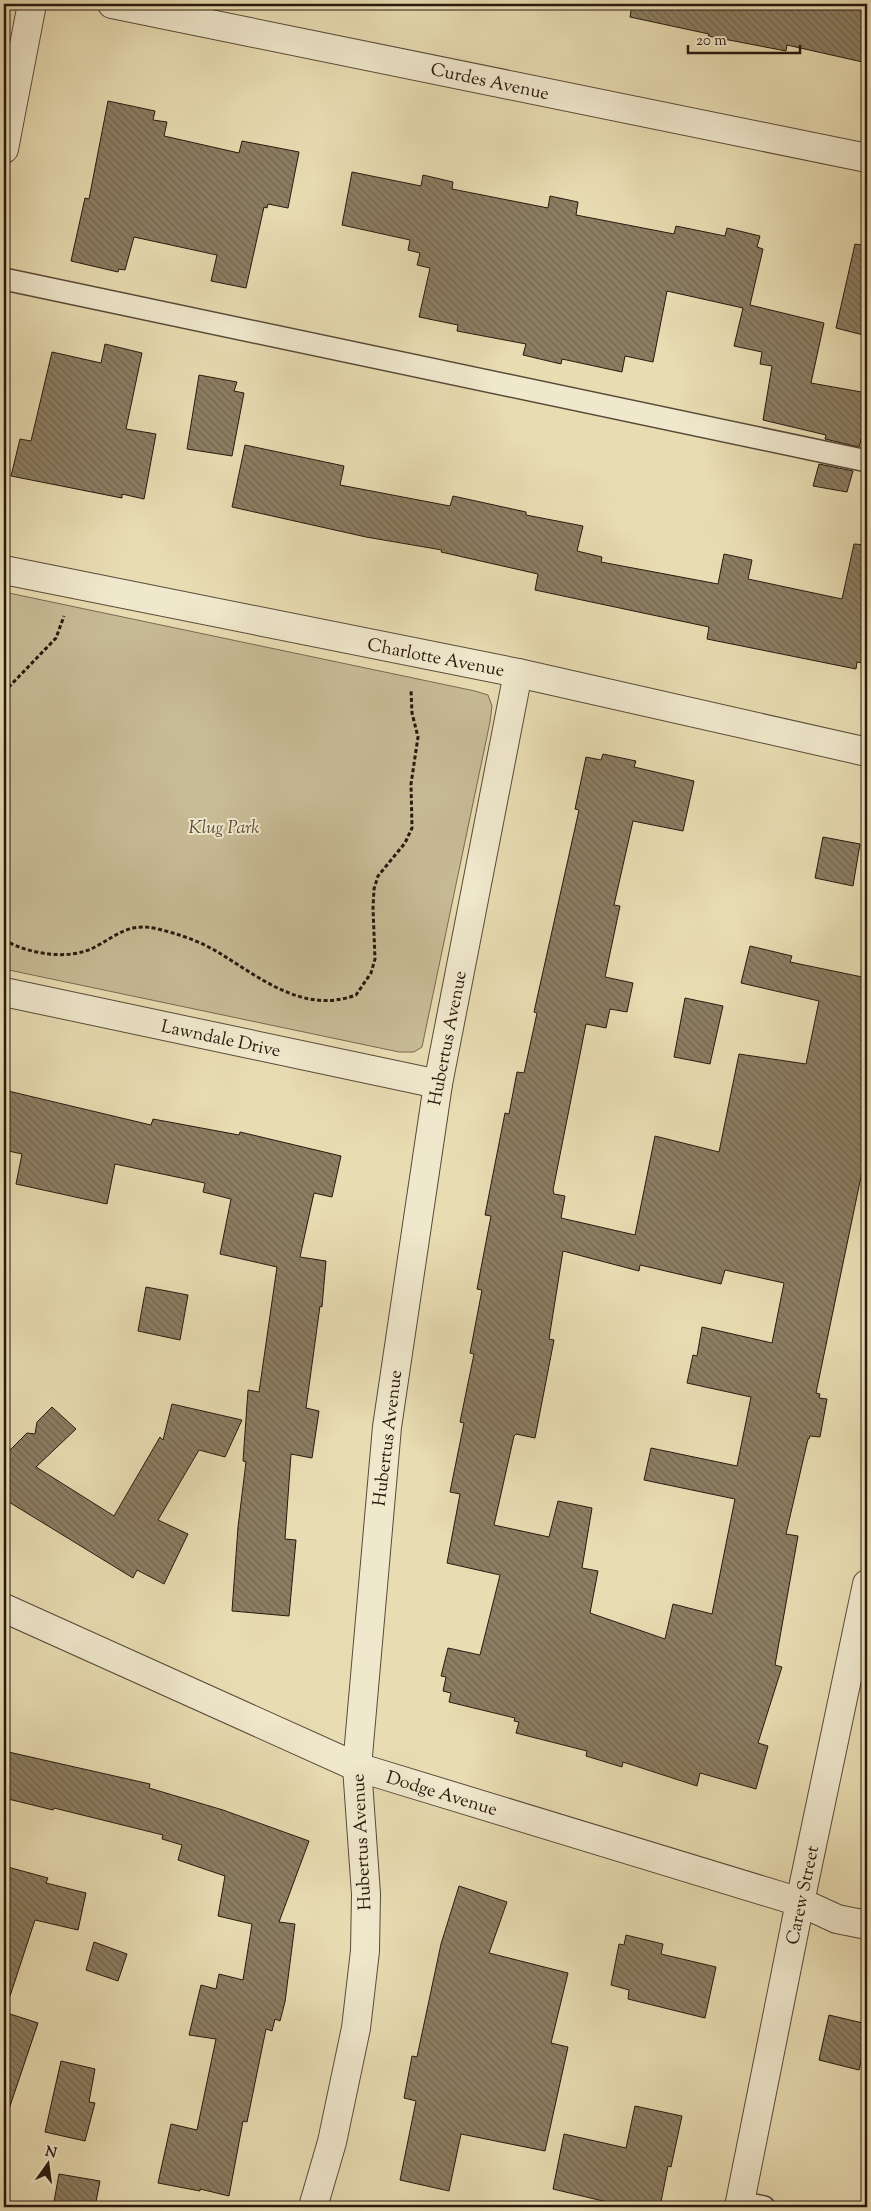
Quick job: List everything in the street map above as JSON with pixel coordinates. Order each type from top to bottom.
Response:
[{"type":"street","points":[[4,149],[32,4]]},
{"type":"street","name":"Curdes Avenue","points":[[112,4],[867,158]]},
{"type":"street","name":"Charlotte Avenue","points":[[4,570],[518,673],[867,752]]},
{"type":"street","name":"Hubertus Avenue","points":[[313,2207],[332,2142],[356,2028],[365,1951],[366,1894],[357,1767],[387,1426],[438,1084],[518,673]]},
{"type":"street","name":"Lawndale Drive","points":[[4,992],[438,1084]]},
{"type":"street","name":"Carew Street","points":[[748,2206],[800,1902],[864,1619],[867,1584]]},
{"type":"street","name":"Dodge Avenue","points":[[4,1608],[357,1767],[800,1902],[837,1919],[867,1925]]},
{"type":"lane","points":[[4,279],[867,461]]},
{"type":"path","points":[[4,692],[56,638],[64,616]]},
{"type":"path","points":[[4,940],[12,944],[65,956],[95,947],[124,930],[142,927],[157,928],[204,945],[255,976],[308,1000],[333,1002],[356,996],[370,973],[375,959],[373,908],[374,889],[378,876],[405,843],[412,828],[411,784],[418,737],[412,713],[410,690]]},
{"type":"green space","name":"Klug Park","points":[[4,592],[488,695],[492,706],[490,722],[422,1047],[414,1052],[399,1052],[4,969]]},
{"type":"building","points":[[632,4],[867,4],[867,63],[787,45],[786,51],[708,36],[709,34],[630,17]]},
{"type":"building","points":[[108,101],[155,111],[153,120],[167,122],[164,136],[239,153],[242,141],[299,152],[288,208],[268,204],[267,208],[264,207],[246,288],[211,281],[217,255],[134,237],[125,270],[119,269],[118,272],[71,261],[85,198],[89,199]]},
{"type":"building","points":[[352,172],[421,186],[423,175],[453,182],[452,189],[548,208],[550,196],[578,202],[576,215],[674,234],[676,226],[725,236],[727,228],[760,236],[757,247],[763,249],[750,305],[824,323],[811,383],[867,393],[867,418],[859,447],[825,439],[826,435],[763,420],[772,366],[760,364],[762,352],[734,346],[743,308],[667,291],[653,362],[625,356],[622,372],[562,359],[561,364],[523,355],[526,344],[457,331],[458,325],[419,317],[430,268],[417,265],[420,253],[408,250],[410,240],[342,225]]},
{"type":"building","points":[[855,244],[867,246],[867,336],[836,328]]},
{"type":"building","points":[[105,344],[142,353],[126,429],[156,434],[144,499],[122,494],[122,498],[11,476],[20,439],[31,441],[52,352],[101,363]]},
{"type":"building","points":[[199,375],[237,382],[234,391],[244,393],[232,456],[187,449]]},
{"type":"building","points":[[245,445],[344,466],[340,485],[450,506],[453,496],[526,512],[526,515],[583,526],[577,551],[602,557],[601,562],[718,584],[724,554],[752,560],[748,579],[842,599],[854,544],[867,545],[867,664],[857,662],[856,669],[707,639],[709,627],[535,590],[538,574],[441,552],[442,550],[366,537],[232,507]]},
{"type":"building","points":[[819,464],[853,471],[847,492],[813,486]]},
{"type":"building","points":[[603,754],[636,761],[634,767],[694,781],[683,831],[633,821],[614,905],[620,906],[605,977],[633,983],[627,1012],[610,1009],[606,1028],[586,1024],[553,1190],[554,1194],[565,1196],[561,1218],[635,1235],[655,1136],[719,1152],[739,1054],[806,1064],[819,1001],[741,983],[750,946],[792,956],[790,962],[867,978],[867,1148],[816,1393],[820,1394],[819,1398],[827,1399],[820,1437],[810,1436],[808,1439],[786,1534],[798,1536],[775,1665],[782,1667],[758,1743],[768,1746],[756,1789],[700,1773],[697,1786],[623,1762],[622,1767],[586,1756],[587,1751],[516,1733],[519,1722],[514,1721],[515,1718],[449,1702],[451,1693],[443,1691],[446,1677],[441,1676],[448,1648],[480,1655],[500,1575],[447,1563],[460,1494],[450,1492],[464,1423],[460,1422],[474,1354],[470,1353],[482,1290],[477,1289],[491,1216],[485,1215],[505,1113],[509,1114],[517,1072],[524,1073],[537,1013],[534,1012],[579,810],[575,809],[586,757],[601,760]],"holes":[[[563,1251],[639,1271],[640,1265],[721,1284],[725,1270],[784,1283],[772,1343],[702,1327],[697,1356],[693,1355],[687,1383],[751,1397],[737,1466],[651,1448],[644,1480],[735,1499],[712,1614],[673,1604],[665,1639],[590,1613],[598,1571],[582,1568],[592,1508],[558,1501],[549,1537],[494,1525],[514,1436],[516,1434],[535,1438],[554,1340],[549,1339]]]},
{"type":"building","points":[[823,837],[860,844],[853,886],[815,878]]},
{"type":"building","points":[[685,998],[723,1006],[710,1064],[674,1057]]},
{"type":"building","points":[[4,1090],[151,1125],[153,1119],[239,1135],[240,1132],[341,1156],[332,1197],[314,1193],[300,1257],[326,1261],[322,1307],[320,1306],[306,1408],[319,1411],[312,1458],[291,1454],[285,1539],[296,1540],[289,1616],[232,1611],[238,1527],[246,1462],[243,1461],[248,1390],[259,1392],[277,1267],[220,1254],[231,1199],[203,1192],[205,1183],[115,1164],[107,1204],[16,1184],[22,1154],[4,1150]]},
{"type":"building","points":[[146,1287],[188,1295],[180,1340],[138,1331]]},
{"type":"building","points":[[172,1404],[242,1420],[225,1457],[199,1450],[158,1520],[188,1534],[164,1584],[137,1570],[133,1578],[4,1499],[4,1448],[9,1451],[27,1433],[35,1434],[37,1422],[52,1407],[76,1429],[36,1467],[114,1516],[160,1437],[163,1440]]},
{"type":"building","points":[[4,1751],[150,1784],[149,1788],[223,1810],[309,1841],[279,1922],[295,1924],[285,2002],[280,2021],[275,2019],[272,2031],[266,2029],[247,2122],[243,2121],[229,2196],[200,2189],[200,2191],[158,2183],[171,2124],[197,2130],[216,2039],[189,2035],[201,1985],[216,1989],[219,1974],[243,1980],[252,1924],[218,1916],[225,1876],[178,1860],[182,1845],[162,1839],[163,1835],[54,1808],[53,1810],[4,1798]]},
{"type":"building","points":[[4,1866],[48,1878],[46,1883],[86,1893],[78,1930],[35,1920],[10,1996],[4,1995]]},
{"type":"building","points":[[459,1886],[507,1902],[489,1953],[568,1973],[551,2043],[568,2047],[545,2151],[461,2134],[449,2191],[400,2180],[416,2101],[404,2098],[412,2056],[417,2057],[441,1944]]},
{"type":"building","points":[[626,1935],[663,1944],[661,1954],[716,1967],[705,2018],[628,1999],[629,1990],[611,1985],[619,1944],[624,1945]]},
{"type":"building","points":[[94,1942],[127,1954],[118,1981],[86,1970]]},
{"type":"building","points":[[4,2012],[38,2023],[9,2109],[4,2109]]},
{"type":"building","points":[[829,2015],[867,2024],[867,2035],[859,2070],[819,2060]]},
{"type":"building","points":[[61,2061],[95,2069],[89,2102],[95,2103],[85,2141],[45,2132]]},
{"type":"building","points":[[635,2106],[682,2116],[671,2167],[668,2166],[660,2207],[606,2207],[607,2202],[553,2189],[564,2134],[626,2148]]},
{"type":"building","points":[[59,2174],[100,2181],[95,2207],[53,2207]]}]
